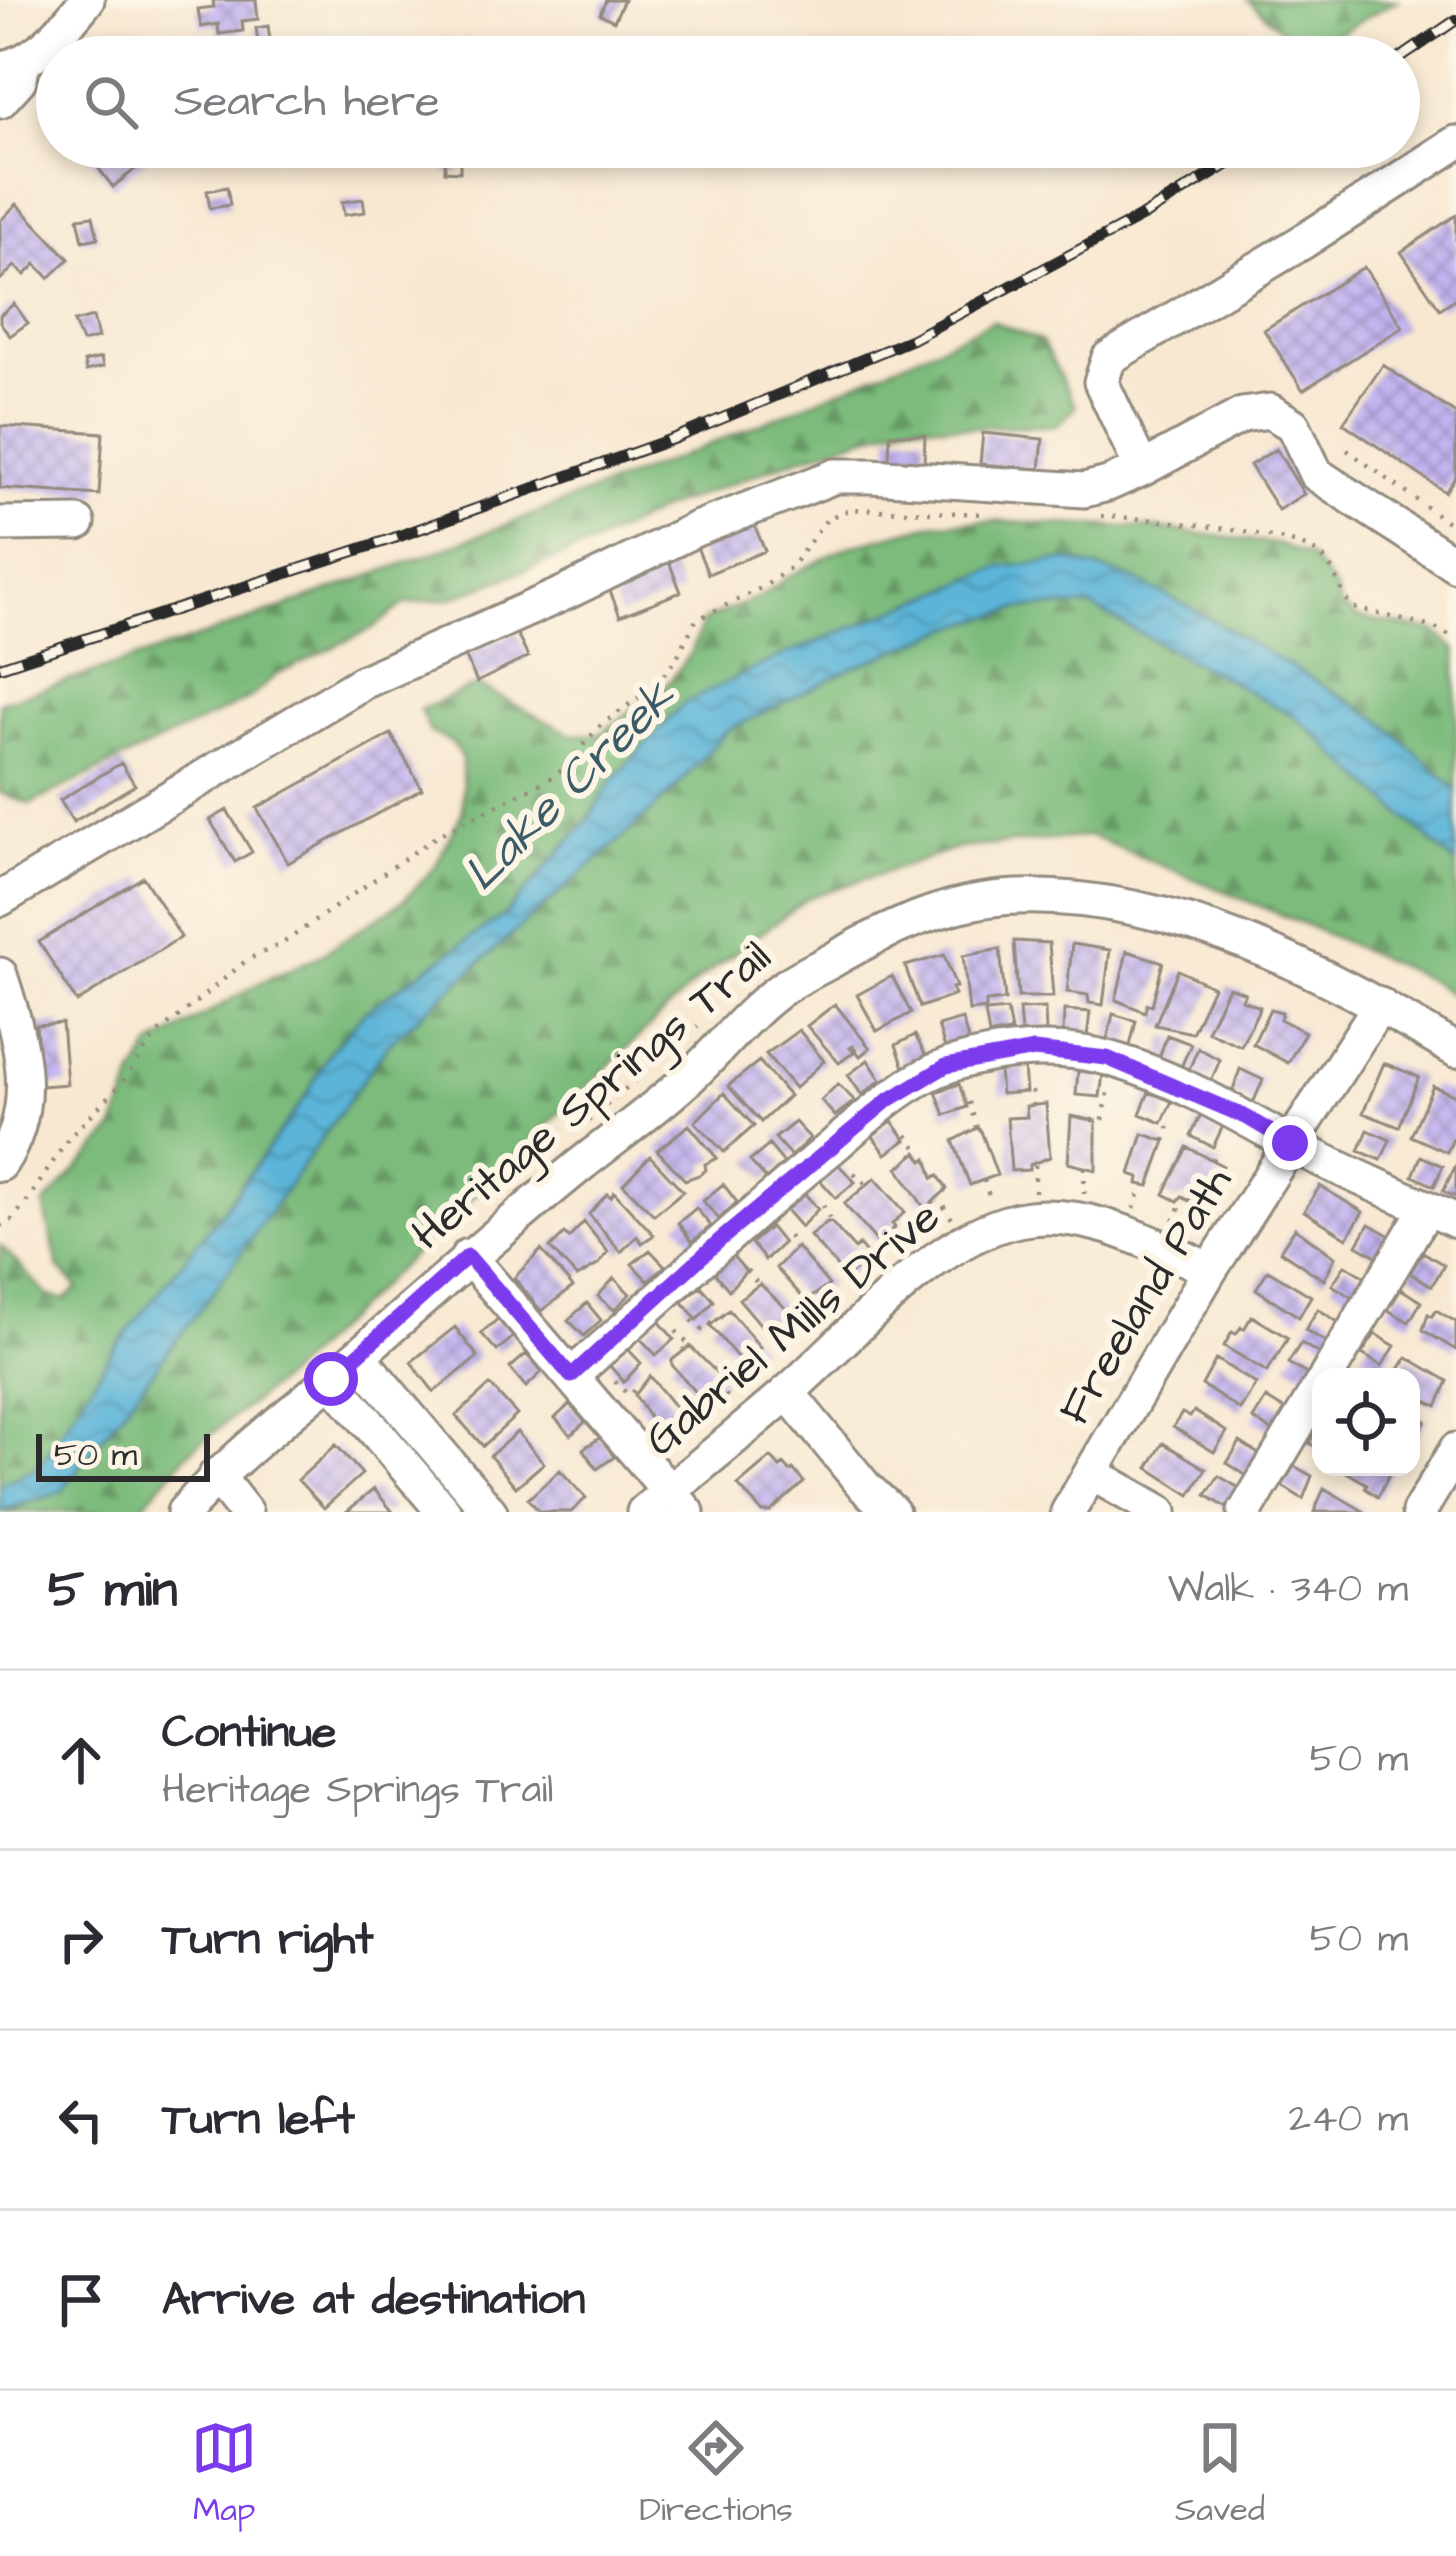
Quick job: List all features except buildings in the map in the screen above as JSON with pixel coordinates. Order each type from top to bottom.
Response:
[{"type":"street","points":[[53,36],[87,0]]},
{"type":"street","points":[[0,101],[19,80],[12,67],[36,49]]},
{"type":"street","points":[[1420,165],[1456,142]]},
{"type":"street","points":[[1142,469],[1101,382],[1109,358],[1416,168]]},
{"type":"street","points":[[0,899],[363,682],[696,529],[835,476],[1084,490],[1142,469],[1242,415],[1270,411],[1293,425],[1316,473],[1456,565]]},
{"type":"street","points":[[0,524],[78,523]]},
{"type":"street","name":"Heritage Springs Trail","points":[[184,1512],[217,1475],[468,1256],[687,1080],[775,993],[860,943],[917,918],[966,904],[1034,897],[1099,901],[1148,911],[1283,959],[1380,1005],[1456,1050]]},
{"type":"street","points":[[0,975],[22,1042],[25,1086],[20,1117],[0,1164]]},
{"type":"street","name":"Freeland Path","points":[[1068,1512],[1210,1270],[1380,1005]]},
{"type":"street","points":[[571,1376],[720,1240],[887,1101],[946,1066],[1034,1050],[1107,1058],[1246,1117],[1290,1143],[1442,1214],[1332,1368]]},
{"type":"street","name":"Gabriel Mills Drive","points":[[666,1505],[780,1383],[941,1252],[979,1233],[1021,1219],[1071,1220],[1113,1229],[1210,1270]]},
{"type":"street","points":[[468,1256],[571,1376],[666,1505]]},
{"type":"street","points":[[358,1356],[490,1512]]},
{"type":"street","points":[[331,1379],[444,1512]]},
{"type":"street","points":[[780,1383],[865,1487],[892,1512]]},
{"type":"street","points":[[1244,1512],[1312,1399]]},
{"type":"street","points":[[1419,1512],[1456,1450]]},
{"type":"street","points":[[1093,1474],[1160,1512]]},
{"type":"street","points":[[217,1475],[244,1512]]},
{"type":"path","points":[[1347,450],[1450,524],[1456,519]]},
{"type":"path","points":[[0,1226],[26,1203],[68,1139],[121,1084],[155,1035],[247,960],[283,943],[440,834],[557,775],[600,726],[658,683],[696,620],[765,586],[790,567],[828,518],[853,509],[1000,514]]},
{"type":"path","points":[[1097,516],[1291,542],[1318,553],[1330,565],[1351,607],[1435,628],[1456,640]]},
{"type":"path","points":[[584,1125],[706,1020]]},
{"type":"path","points":[[1032,1091],[1033,1105]]},
{"type":"path","points":[[1091,1120],[1102,1120],[1108,1094]]},
{"type":"path","points":[[969,1102],[978,1131]]},
{"type":"path","points":[[1165,1141],[1169,1124]]},
{"type":"path","points":[[908,1136],[918,1150],[909,1157]]},
{"type":"path","points":[[1212,1160],[1217,1149]]},
{"type":"path","points":[[1035,1165],[1035,1199]]},
{"type":"path","points":[[1084,1199],[1085,1168]]},
{"type":"path","points":[[854,1174],[867,1185]]},
{"type":"path","points":[[984,1180],[993,1208]]},
{"type":"path","points":[[1132,1214],[1142,1186]]},
{"type":"path","points":[[937,1196],[955,1224]]},
{"type":"path","points":[[1173,1221],[1185,1198]]},
{"type":"path","points":[[823,1204],[831,1222]]},
{"type":"path","points":[[892,1229],[912,1254]]},
{"type":"path","points":[[789,1236],[795,1249]]},
{"type":"path","points":[[747,1270],[757,1283],[754,1286]]},
{"type":"path","points":[[818,1294],[839,1314]]},
{"type":"path","points":[[692,1320],[702,1330],[721,1317]]},
{"type":"path","points":[[786,1324],[804,1346]]},
{"type":"path","points":[[676,1331],[688,1345],[680,1354]]},
{"type":"path","points":[[755,1351],[780,1383]]},
{"type":"path","points":[[616,1381],[628,1395],[637,1389]]},
{"type":"path","points":[[718,1384],[736,1408]]},
{"type":"path","points":[[672,1429],[694,1445]]},
{"type":"green space","points":[[1248,0],[1397,0],[1334,36],[1288,36]]},
{"type":"green space","points":[[992,321],[1042,342],[1076,407],[1056,426],[911,422],[793,460],[452,598],[404,604],[373,628],[276,675],[250,698],[30,804],[0,793],[0,702],[250,620],[498,528],[747,429]]},
{"type":"green space","points":[[937,523],[1155,528],[1277,544],[1310,557],[1336,590],[1341,606],[1358,618],[1435,631],[1456,650],[1456,789],[1378,718],[1191,608],[1130,578],[1068,560],[613,780],[587,821],[507,913],[365,1011],[329,1053],[307,1095],[223,1210],[112,1352],[39,1466],[0,1485],[0,1245],[48,1296],[64,1300],[78,1288],[58,1267],[44,1205],[114,1130],[134,1076],[152,1046],[265,980],[316,958],[404,900],[435,867],[463,811],[462,758],[453,743],[430,732],[420,710],[477,685],[571,734],[599,735],[670,681],[692,651],[703,621],[762,596],[846,547]]},
{"type":"green space","points":[[1090,606],[1296,717],[1456,864],[1456,998],[1431,981],[1306,925],[1091,836],[959,848],[809,897],[698,980],[289,1373],[191,1450],[137,1512],[0,1512],[61,1492],[216,1288],[389,1043],[669,795],[727,731],[852,668],[956,626],[1023,608]]},
{"type":"water","points":[[1068,560],[1130,578],[1191,608],[1378,718],[1456,789],[1456,864],[1296,717],[1090,606],[1023,608],[956,626],[852,668],[727,731],[669,795],[389,1043],[216,1288],[61,1492],[0,1511],[0,1485],[39,1466],[112,1352],[307,1095],[329,1053],[365,1011],[507,913],[587,821],[613,780],[683,704],[770,661],[1000,567]]},
{"type":"railway","points":[[1420,45],[1456,20]]},
{"type":"railway","points":[[0,667],[394,538],[675,438],[912,339],[1141,217],[1222,168]]},
{"type":"route","points":[[331,1379],[468,1256],[571,1376],[720,1240],[887,1101],[946,1066],[986,1056],[1034,1050],[1112,1059],[1246,1117],[1290,1143]]},
{"type":"water label","name":"Lake Creek","points":[[570,786]]}]
